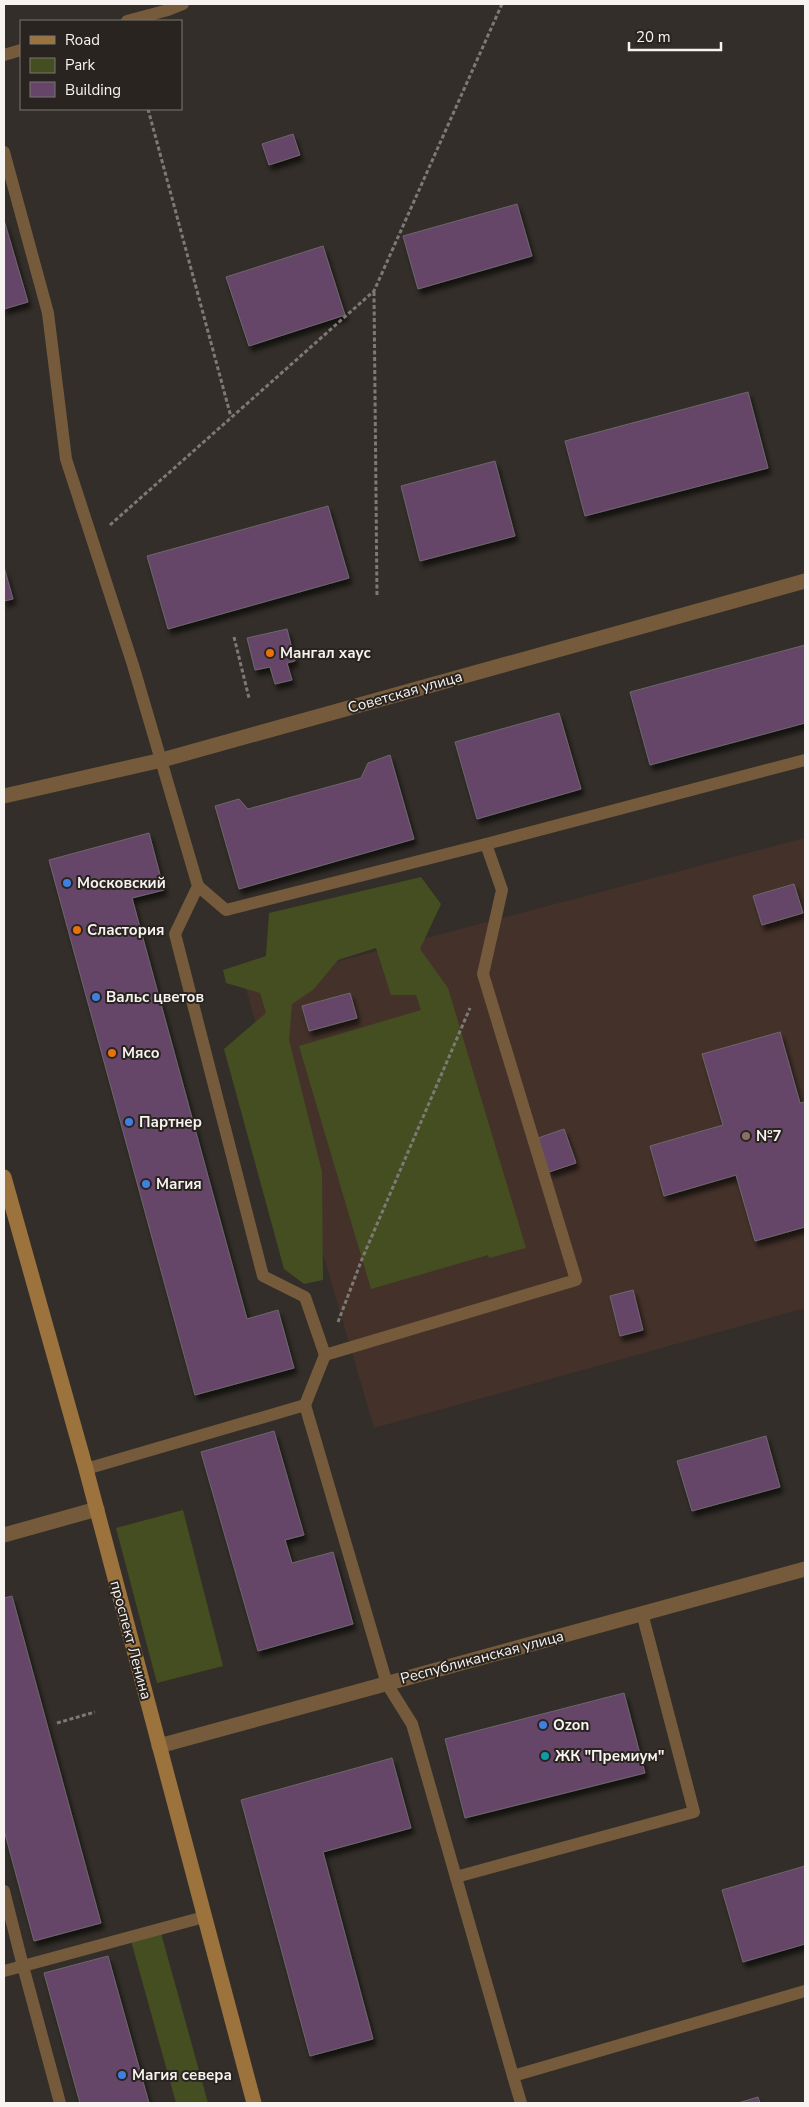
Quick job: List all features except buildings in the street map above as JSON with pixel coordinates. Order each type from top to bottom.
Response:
[{"type":"main road","name":"проспект Ленина","points":[[4,1177],[97,1509],[254,2103]]},
{"type":"street","name":"Советская улица","points":[[4,796],[162,760],[805,581]]},
{"type":"street","points":[[4,1535],[97,1509]]},
{"type":"street","name":"Республиканская улица","points":[[159,1746],[805,1569]]},
{"type":"lane","points":[[131,20],[168,10],[182,4]]},
{"type":"lane","points":[[4,55],[20,50]]},
{"type":"lane","points":[[4,152],[48,313],[66,459],[162,760],[198,886],[226,910],[805,760]]},
{"type":"lane","points":[[325,1356],[576,1280],[483,974],[502,890],[486,844]]},
{"type":"lane","points":[[198,886],[175,934],[263,1276],[305,1297],[325,1356],[305,1406],[387,1684],[412,1724],[522,2103]]},
{"type":"lane","points":[[86,1469],[305,1406]]},
{"type":"lane","points":[[456,1877],[694,1812],[642,1613]]},
{"type":"lane","points":[[4,1891],[60,2103]]},
{"type":"lane","points":[[4,1971],[204,1916]]},
{"type":"lane","points":[[513,2076],[805,1991]]},
{"type":"path","points":[[92,540],[374,291],[502,4]]},
{"type":"path","points":[[148,110],[231,418]]},
{"type":"path","points":[[374,291],[377,596]]},
{"type":"path","points":[[234,637],[249,698]]},
{"type":"path","points":[[325,1356],[362,1259],[457,1041],[483,974]]},
{"type":"path","points":[[57,1722],[95,1712]]},
{"type":"shaded area","points":[[805,838],[805,1308],[374,1428],[245,986]]},
{"type":"green space","points":[[421,877],[441,904],[420,949],[448,988],[526,1248],[489,1258],[488,1255],[371,1289],[299,1046],[421,1010],[416,995],[391,995],[376,948],[338,960],[313,990],[292,1004],[289,1040],[322,1172],[323,1280],[304,1284],[284,1269],[224,1049],[266,1013],[260,993],[226,983],[223,970],[266,956],[269,913]]},
{"type":"green space","points":[[183,1510],[223,1666],[157,1683],[116,1528]]},
{"type":"green space","points":[[161,1933],[208,2103],[176,2103],[131,1941]]},
{"type":"place","name":"Мангал хаус","points":[[270,653]]},
{"type":"place","name":"Московский","points":[[67,883]]},
{"type":"place","name":"Сластория","points":[[77,930]]},
{"type":"place","name":"Вальс цветов","points":[[96,997]]},
{"type":"place","name":"Мясо","points":[[112,1053]]},
{"type":"place","name":"Партнер","points":[[129,1122]]},
{"type":"place","name":"№7","points":[[746,1136]]},
{"type":"place","name":"Магия","points":[[146,1184]]},
{"type":"place","name":"Ozon","points":[[543,1725]]},
{"type":"place","name":"ЖК \"Премиум\"","points":[[545,1756]]},
{"type":"place","name":"Магия севера","points":[[122,2075]]}]
